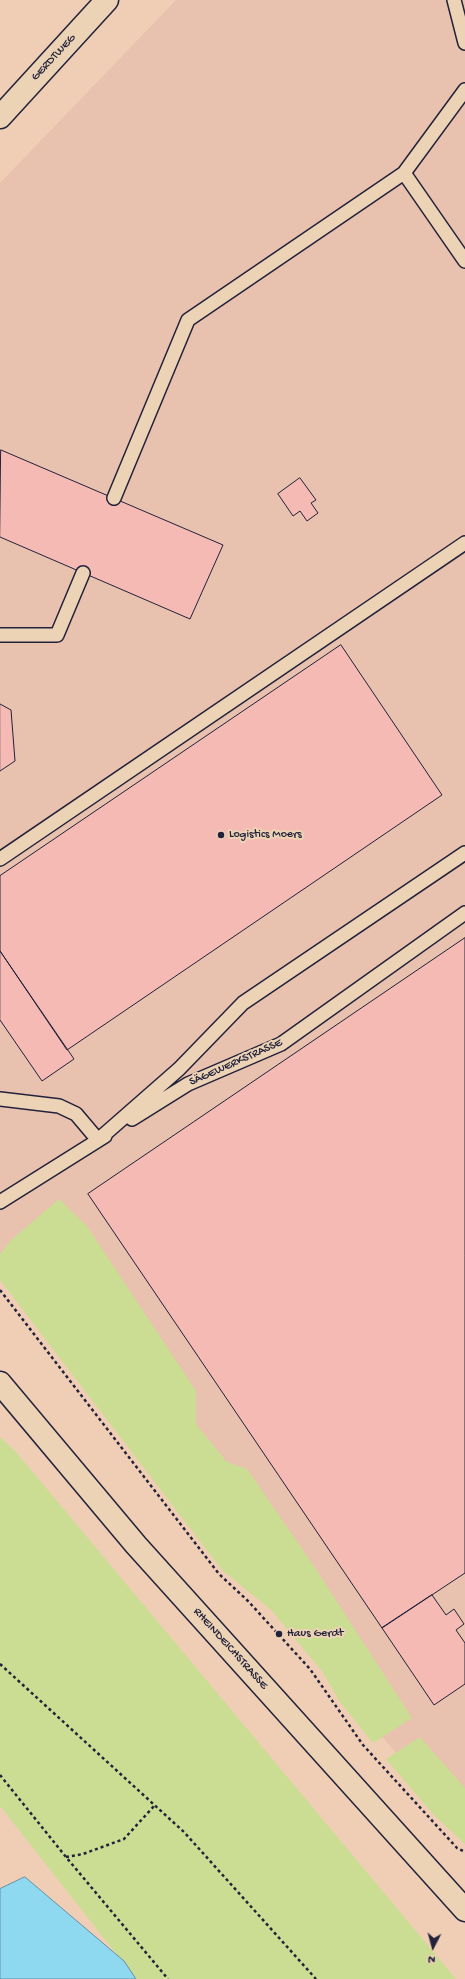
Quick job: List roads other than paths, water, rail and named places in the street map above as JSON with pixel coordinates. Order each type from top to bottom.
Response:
[{"type":"main road","name":"GERDTWEG","points":[[0,117],[107,0]]},
{"type":"main road","name":"RHEINDEICHSTRASSE","points":[[0,1383],[136,1545],[465,1910]]},
{"type":"lane","points":[[454,0],[465,43]]},
{"type":"lane","points":[[114,498],[188,320],[404,173],[465,90]]},
{"type":"lane","points":[[404,173],[465,261]]},
{"type":"lane","points":[[0,859],[465,543]]},
{"type":"lane","points":[[0,635],[57,635],[83,573]]},
{"type":"lane","points":[[0,1099],[59,1106],[76,1114],[98,1140],[179,1069],[244,1003],[465,853]]},
{"type":"lane","name":"SÄGEWERKSTRASSE","points":[[0,1202],[188,1084],[281,1044],[465,913]]},
{"type":"water","points":[[25,1877],[124,1961],[136,1979],[0,1979],[0,1889]]},
{"type":"place","name":"Logistics Moers","points":[[221,835]]},
{"type":"place","name":"Haus Gerdt","points":[[279,1634]]}]
